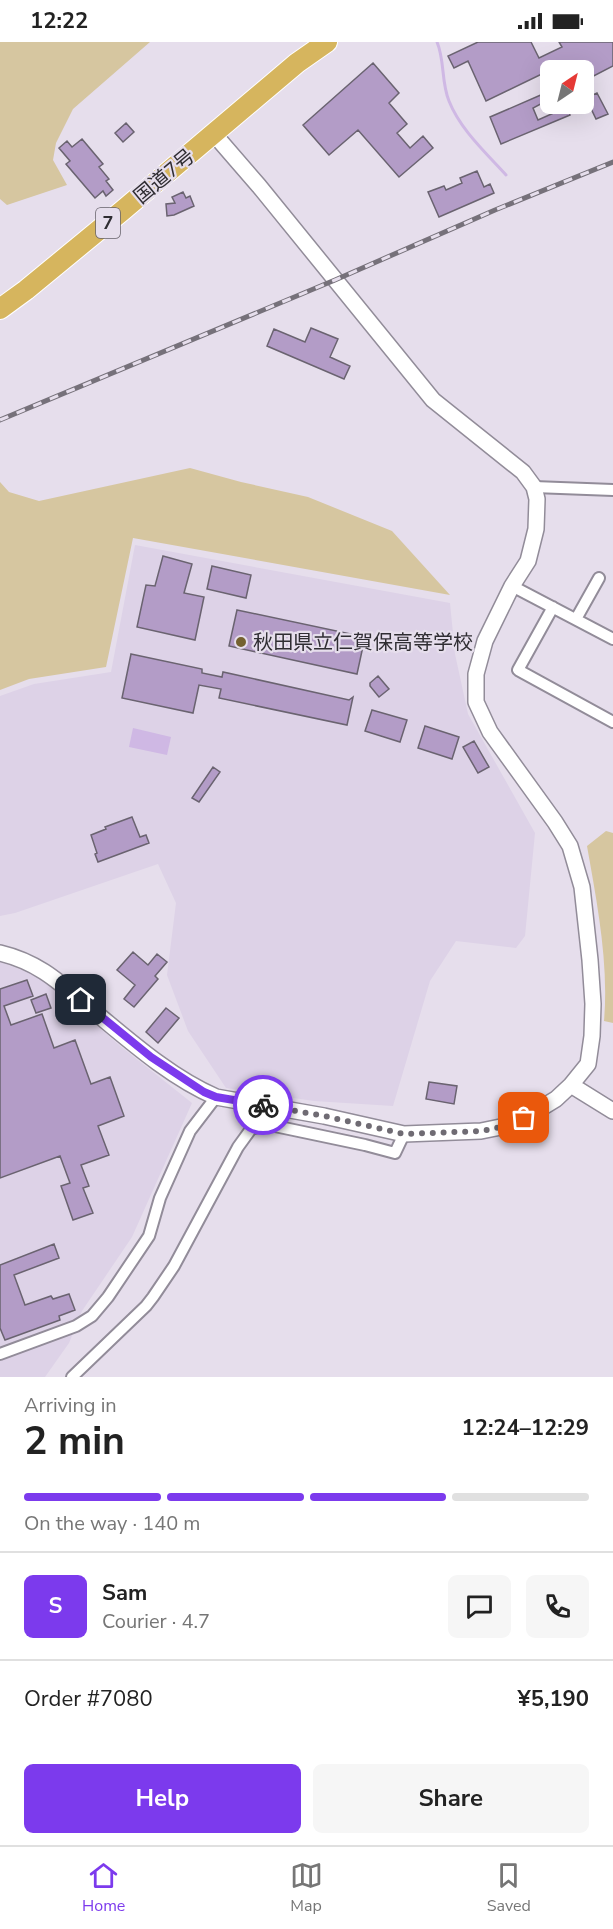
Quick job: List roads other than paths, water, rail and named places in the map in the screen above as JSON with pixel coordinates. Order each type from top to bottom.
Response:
[{"type":"highway","name":"国道7号","points":[[0,309],[26,290],[297,63],[327,42]]},
{"type":"street","points":[[0,953],[21,958],[51,975],[151,1057],[204,1092],[216,1097],[324,1116],[404,1134],[482,1131],[510,1125],[547,1105],[571,1085],[588,1064],[593,1004],[582,887],[570,846],[490,732],[476,702],[476,674],[485,641],[512,586],[528,561],[536,529],[537,499],[534,487],[523,472],[433,400],[260,186],[214,134]]},
{"type":"street","points":[[534,487],[613,490]]},
{"type":"street","points":[[576,620],[598,578]]},
{"type":"street","points":[[512,586],[613,639]]},
{"type":"street","points":[[553,607],[518,670],[613,722]]},
{"type":"street","points":[[571,1085],[613,1111]]},
{"type":"street","points":[[0,1354],[75,1326],[92,1316],[108,1297],[149,1236],[160,1198],[190,1131],[216,1097]]},
{"type":"street","points":[[72,1377],[146,1306],[163,1284],[238,1147],[251,1129],[270,1125],[395,1153],[404,1134]]},
{"type":"waterway","points":[[437,42],[447,94],[454,111],[474,140],[506,175]]},
{"type":"railway","points":[[0,420],[613,162]]},
{"type":"place","name":"秋田県立仁賀保高等学校","points":[[241,642]]}]
